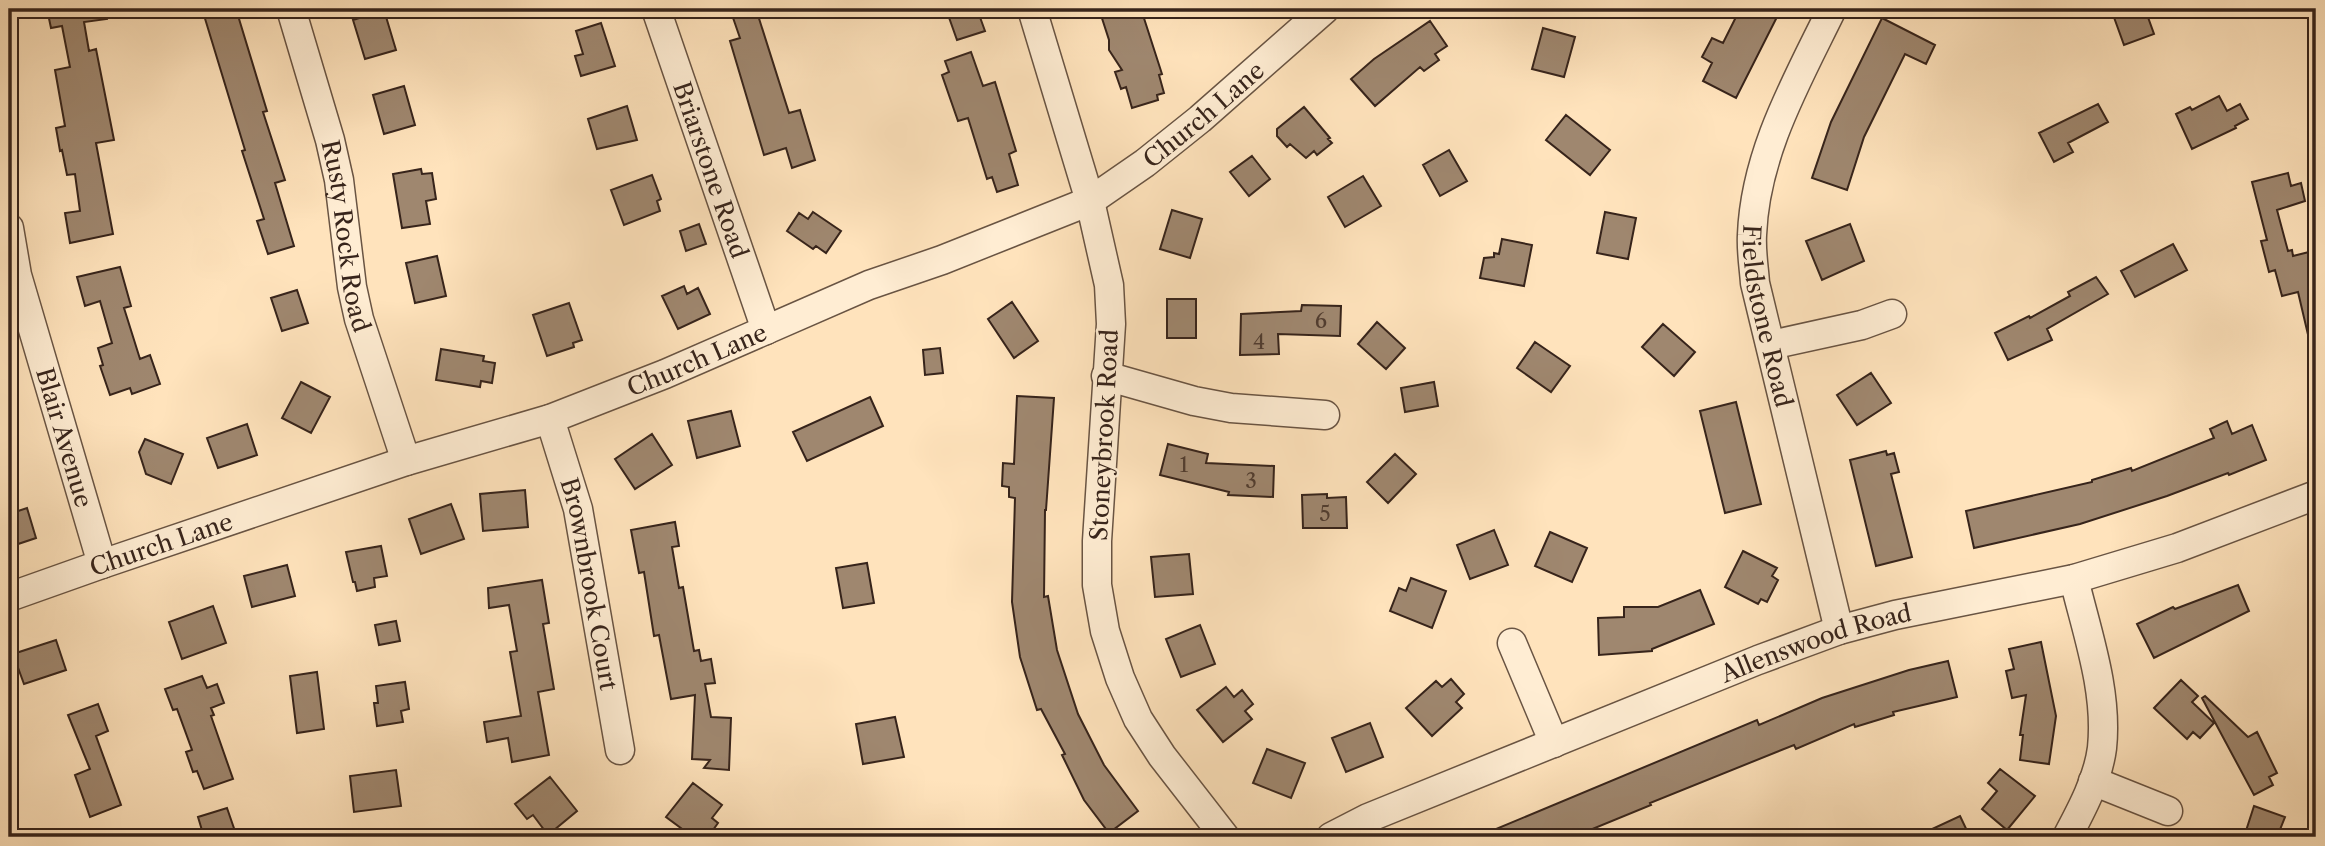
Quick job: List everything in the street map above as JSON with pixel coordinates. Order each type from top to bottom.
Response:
[{"type":"street","name":"Rusty Rock Road","points":[[291,9],[339,180],[352,287],[359,319],[406,461]]},
{"type":"street","name":"Briarstone Road","points":[[656,9],[766,330]]},
{"type":"street","name":"Stoneybrook Road","points":[[1032,9],[1090,201],[1109,285],[1111,324],[1097,541],[1097,585],[1105,631],[1120,678],[1138,719],[1162,756],[1225,837]]},
{"type":"street","name":"Church Lane","points":[[9,597],[406,461],[550,419],[869,285],[942,260],[1090,201],[1145,163],[1200,119],[1325,9]]},
{"type":"street","name":"Fieldstone Road","points":[[1832,9],[1778,121],[1764,161],[1752,236],[1755,284],[1839,630]]},
{"type":"street","name":"Blair Avenue","points":[[9,228],[17,275],[102,564]]},
{"type":"street","points":[[1771,345],[1862,325],[1892,314]]},
{"type":"street","points":[[1106,376],[1194,401],[1231,408],[1325,415]]},
{"type":"street","name":"Brownbrook Court","points":[[550,419],[578,509],[620,750]]},
{"type":"street","name":"Allenswood Road","points":[[1331,837],[1368,818],[1758,660],[1839,630],[1895,615],[2074,579],[2177,548],[2316,495]]},
{"type":"street","points":[[2067,837],[2094,781],[2102,749],[2103,717],[2100,688],[2074,579]]},
{"type":"street","points":[[1512,643],[1554,743]]},
{"type":"street","points":[[2094,781],[2168,811]]},
{"type":"building","points":[[47,9],[106,9],[107,19],[84,22],[89,51],[96,49],[114,140],[96,143],[113,234],[70,243],[65,213],[80,211],[75,174],[67,175],[62,150],[60,151],[56,128],[65,126],[55,70],[70,67],[62,26],[51,28]]},
{"type":"building","points":[[236,9],[267,111],[263,112],[285,180],[275,183],[294,246],[268,254],[257,221],[264,219],[203,12]]},
{"type":"building","points":[[730,9],[756,9],[789,113],[800,110],[815,160],[792,168],[786,148],[764,155],[730,41],[740,38]]},
{"type":"building","points":[[946,9],[977,9],[985,31],[957,40]]},
{"type":"building","points":[[1099,9],[1141,9],[1162,74],[1159,75],[1164,93],[1157,95],[1158,100],[1132,108],[1126,87],[1121,89],[1115,72],[1122,70],[1109,50],[1109,40]]},
{"type":"building","points":[[1740,9],[1781,9],[1736,98],[1703,81],[1712,63],[1702,57],[1712,38],[1723,43]]},
{"type":"building","points":[[2111,9],[2145,9],[2154,34],[2124,45]]},
{"type":"building","points":[[384,10],[396,50],[365,59],[353,20]]},
{"type":"building","points":[[1882,18],[1935,45],[1926,64],[1905,54],[1864,137],[1847,190],[1812,178],[1831,122]]},
{"type":"building","points":[[1430,21],[1447,46],[1435,54],[1439,60],[1424,71],[1420,67],[1375,106],[1351,79],[1374,59]]},
{"type":"building","points":[[601,23],[615,66],[581,76],[575,56],[583,54],[576,31]]},
{"type":"building","points":[[1543,28],[1575,37],[1564,77],[1532,69]]},
{"type":"building","points":[[971,52],[983,86],[995,82],[1016,151],[1009,154],[1018,185],[997,192],[992,177],[987,179],[968,118],[958,121],[942,75],[949,72],[945,61]]},
{"type":"building","points":[[404,86],[415,125],[384,134],[373,95]]},
{"type":"building","points":[[2219,96],[2227,111],[2240,104],[2248,119],[2235,126],[2236,128],[2192,149],[2176,114],[2190,107],[2192,110]]},
{"type":"building","points":[[2098,104],[2108,122],[2068,143],[2073,152],[2054,162],[2039,133]]},
{"type":"building","points":[[627,106],[637,140],[597,149],[588,119]]},
{"type":"building","points":[[1304,107],[1332,143],[1317,155],[1314,151],[1306,158],[1290,144],[1287,147],[1277,136],[1277,129]]},
{"type":"building","points":[[1566,115],[1610,150],[1590,175],[1546,140]]},
{"type":"building","points":[[1449,150],[1467,181],[1440,196],[1423,165]]},
{"type":"building","points":[[1252,156],[1270,179],[1249,196],[1230,172]]},
{"type":"building","points":[[421,169],[422,174],[432,173],[436,199],[426,201],[430,224],[402,228],[393,174]]},
{"type":"building","points":[[2288,173],[2291,186],[2301,183],[2305,201],[2277,210],[2288,251],[2292,250],[2293,256],[2313,251],[2316,265],[2316,273],[2312,274],[2316,291],[2316,338],[2309,339],[2298,292],[2282,296],[2275,270],[2269,272],[2261,241],[2267,240],[2252,182]]},
{"type":"building","points":[[652,175],[661,199],[657,201],[660,211],[624,225],[611,190]]},
{"type":"building","points":[[1363,176],[1381,206],[1345,227],[1328,197]]},
{"type":"building","points":[[1172,210],[1202,219],[1190,258],[1160,249]]},
{"type":"building","points":[[813,212],[841,231],[826,253],[816,246],[813,249],[787,231],[799,213],[808,219]]},
{"type":"building","points":[[1605,212],[1636,218],[1628,259],[1597,253]]},
{"type":"building","points":[[699,224],[706,244],[686,251],[680,231]]},
{"type":"building","points":[[1850,224],[1864,261],[1822,280],[1806,241]]},
{"type":"building","points":[[1502,239],[1532,245],[1524,286],[1480,278],[1484,258],[1494,257],[1494,253],[1499,254]]},
{"type":"building","points":[[2173,244],[2187,270],[2135,297],[2121,271]]},
{"type":"building","points":[[437,256],[446,296],[415,303],[406,263]]},
{"type":"building","points":[[120,267],[131,306],[124,308],[140,359],[150,355],[160,384],[132,394],[130,388],[110,395],[100,366],[103,365],[98,348],[112,343],[100,301],[85,306],[77,277]]},
{"type":"building","points":[[2096,277],[2108,294],[2047,329],[2052,340],[2008,360],[1995,333],[2070,296],[2068,292]]},
{"type":"building","points":[[684,286],[687,294],[698,288],[710,314],[678,329],[662,296]]},
{"type":"building","points":[[297,290],[308,323],[282,331],[271,298]]},
{"type":"building","points":[[1167,299],[1196,299],[1196,338],[1167,338]]},
{"type":"building","points":[[1012,302],[1038,341],[1014,358],[988,319]]},
{"type":"building","points":[[569,303],[582,340],[573,343],[574,347],[547,356],[533,315]]},
{"type":"building","points":[[1302,305],[1341,306],[1340,336],[1278,334],[1279,354],[1240,355],[1241,314],[1301,311]]},
{"type":"building","points":[[1377,322],[1405,348],[1386,369],[1358,344]]},
{"type":"building","points":[[1663,324],[1695,352],[1674,376],[1642,347]]},
{"type":"building","points":[[1535,342],[1570,366],[1551,392],[1517,368]]},
{"type":"building","points":[[940,348],[943,373],[925,375],[923,350]]},
{"type":"building","points":[[441,349],[484,356],[483,361],[495,363],[492,383],[481,381],[480,387],[436,380]]},
{"type":"building","points":[[1871,373],[1891,403],[1857,425],[1837,395]]},
{"type":"building","points":[[301,382],[330,397],[311,433],[282,418]]},
{"type":"building","points":[[1434,382],[1438,406],[1405,412],[1401,388]]},
{"type":"building","points":[[1017,396],[1054,398],[1045,510],[1044,597],[1048,596],[1057,650],[1078,714],[1104,765],[1138,811],[1109,833],[1084,800],[1062,755],[1065,754],[1041,709],[1037,710],[1020,657],[1012,602],[1015,498],[1009,497],[1009,487],[1002,486],[1003,463],[1014,464]]},
{"type":"building","points":[[870,397],[883,426],[807,461],[793,432]]},
{"type":"building","points":[[1736,402],[1761,504],[1725,513],[1700,411]]},
{"type":"building","points":[[731,411],[740,446],[697,458],[688,421]]},
{"type":"building","points":[[2227,421],[2232,434],[2252,425],[2266,460],[2229,475],[2228,473],[2080,524],[1974,548],[1966,511],[2092,482],[2131,468],[2132,471],[2214,438],[2210,429]]},
{"type":"building","points":[[247,424],[257,455],[218,468],[207,438]]},
{"type":"building","points":[[652,434],[672,465],[635,489],[615,459]]},
{"type":"building","points":[[145,439],[183,454],[171,484],[146,474],[139,452]]},
{"type":"building","points":[[1168,444],[1208,454],[1206,463],[1274,466],[1273,497],[1228,495],[1229,492],[1160,475]]},
{"type":"building","points":[[1886,451],[1887,455],[1894,453],[1899,472],[1891,474],[1912,557],[1876,566],[1850,460]]},
{"type":"building","points":[[1395,454],[1416,474],[1388,503],[1367,482]]},
{"type":"building","points":[[525,490],[528,527],[483,531],[480,494]]},
{"type":"building","points":[[1327,494],[1327,498],[1346,497],[1347,528],[1303,528],[1302,495]]},
{"type":"building","points":[[451,504],[464,539],[421,554],[409,519]]},
{"type":"building","points":[[27,508],[36,538],[9,547],[9,514]]},
{"type":"building","points":[[675,522],[679,546],[672,547],[679,588],[683,587],[694,651],[699,650],[701,661],[711,659],[715,683],[705,684],[711,717],[731,718],[729,770],[704,768],[710,760],[692,759],[695,695],[671,699],[659,635],[654,636],[644,572],[639,573],[631,530]]},
{"type":"building","points":[[1494,530],[1508,565],[1470,579],[1457,545]]},
{"type":"building","points":[[1550,532],[1587,548],[1572,582],[1535,566]]},
{"type":"building","points":[[381,546],[387,576],[374,578],[375,587],[357,591],[346,552]]},
{"type":"building","points":[[1743,551],[1777,568],[1772,576],[1778,580],[1767,602],[1761,599],[1758,604],[1725,587]]},
{"type":"building","points":[[1189,554],[1193,594],[1155,597],[1151,557]]},
{"type":"building","points":[[867,563],[874,603],[843,608],[836,568]]},
{"type":"building","points":[[287,565],[295,596],[252,607],[244,576]]},
{"type":"building","points":[[1411,578],[1446,591],[1432,628],[1390,611],[1399,588],[1406,591]]},
{"type":"building","points":[[542,580],[549,623],[543,624],[554,689],[538,692],[549,755],[512,762],[508,738],[487,742],[484,722],[521,716],[510,652],[517,651],[509,605],[489,608],[488,588]]},
{"type":"building","points":[[2238,585],[2249,611],[2154,658],[2137,624],[2173,607],[2175,609]]},
{"type":"building","points":[[1700,590],[1714,624],[1652,651],[1599,655],[1598,618],[1624,617],[1624,607],[1658,607]]},
{"type":"building","points":[[213,606],[226,643],[182,659],[169,622]]},
{"type":"building","points":[[396,621],[400,641],[379,645],[375,625]]},
{"type":"building","points":[[1200,625],[1215,664],[1181,677],[1166,639]]},
{"type":"building","points":[[56,640],[66,670],[24,684],[13,654]]},
{"type":"building","points":[[2041,642],[2056,716],[2049,764],[2020,760],[2023,735],[2020,735],[2026,695],[2012,698],[2006,671],[2014,669],[2009,649]]},
{"type":"building","points":[[1948,661],[1957,697],[1893,712],[1894,715],[1855,727],[1854,724],[1796,749],[1794,745],[1573,837],[1477,837],[1757,720],[1759,725],[1822,698],[1909,670]]},
{"type":"building","points":[[317,672],[324,729],[297,733],[290,676]]},
{"type":"building","points":[[202,676],[207,688],[217,684],[224,703],[211,708],[214,715],[211,716],[233,779],[204,789],[197,771],[193,772],[186,752],[192,750],[177,709],[173,710],[165,689]]},
{"type":"building","points":[[1451,679],[1464,694],[1456,702],[1462,708],[1432,736],[1406,708],[1436,681],[1442,687]]},
{"type":"building","points":[[2181,680],[2198,696],[2192,702],[2214,723],[2200,738],[2193,732],[2187,739],[2154,708]]},
{"type":"building","points":[[405,682],[409,709],[401,711],[403,722],[377,726],[374,703],[378,703],[376,686]]},
{"type":"building","points":[[1226,687],[1234,697],[1242,690],[1253,704],[1245,711],[1252,719],[1223,742],[1197,710]]},
{"type":"building","points":[[2205,696],[2248,737],[2257,732],[2277,773],[2269,777],[2273,785],[2254,795],[2202,698]]},
{"type":"building","points":[[98,704],[108,731],[96,736],[121,805],[90,817],[75,775],[90,769],[68,715]]},
{"type":"building","points":[[895,717],[904,757],[863,764],[856,724]]},
{"type":"building","points":[[1370,723],[1383,757],[1346,772],[1332,738]]},
{"type":"building","points":[[1267,749],[1305,763],[1291,798],[1253,783]]},
{"type":"building","points":[[2000,769],[2035,796],[2007,830],[1982,809],[1997,791],[1988,783]]},
{"type":"building","points":[[396,770],[401,806],[354,812],[350,776]]},
{"type":"building","points":[[550,777],[577,811],[548,835],[533,815],[527,819],[515,804]]},
{"type":"building","points":[[693,783],[722,805],[712,818],[718,823],[708,837],[693,837],[666,817]]},
{"type":"building","points":[[2254,806],[2285,817],[2277,837],[2244,837]]},
{"type":"building","points":[[227,808],[237,837],[204,837],[198,817]]},
{"type":"building","points":[[1960,816],[1970,837],[1915,837]]}]
